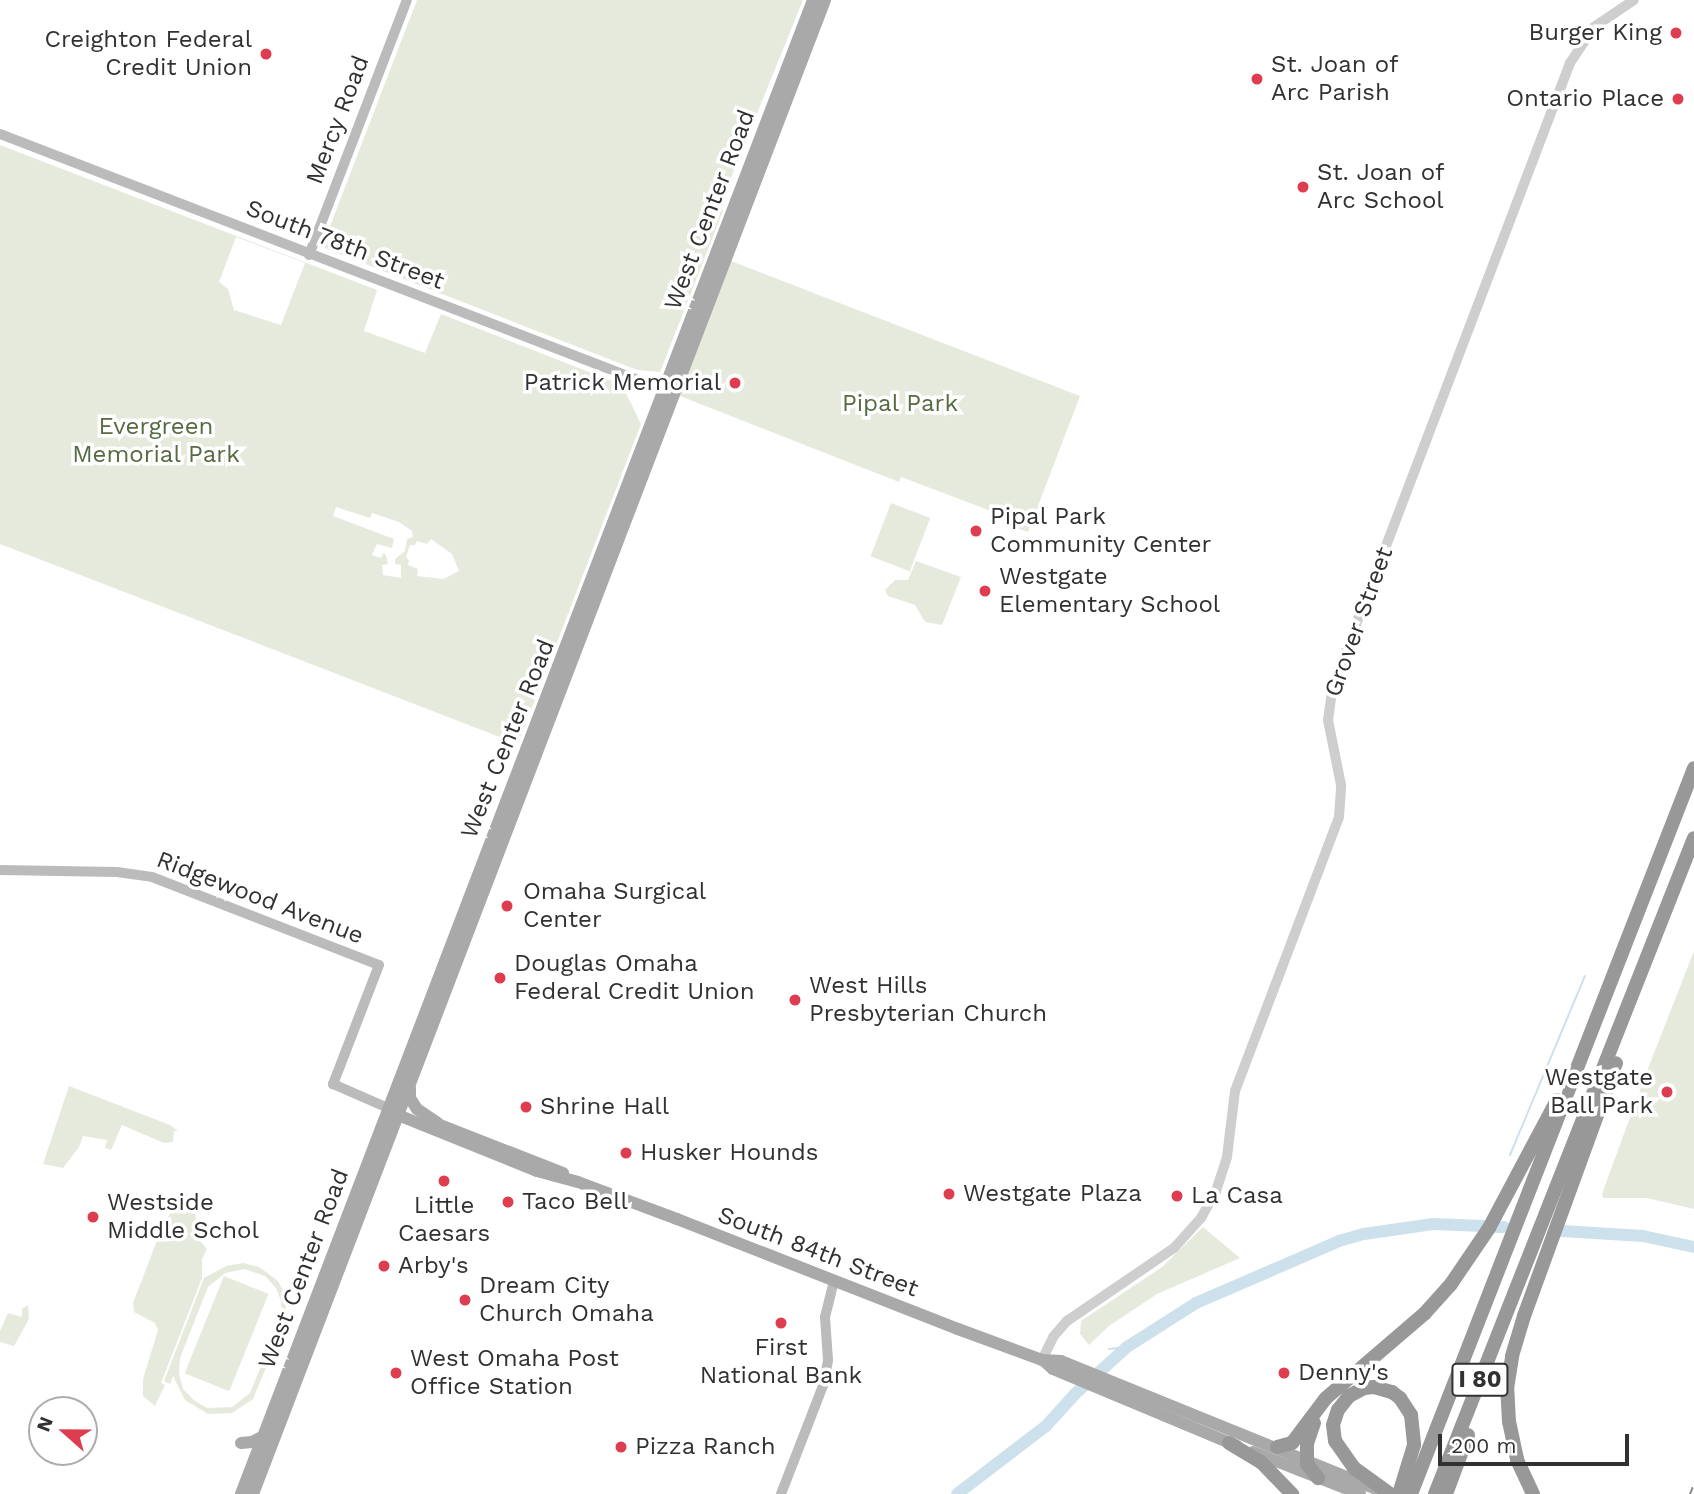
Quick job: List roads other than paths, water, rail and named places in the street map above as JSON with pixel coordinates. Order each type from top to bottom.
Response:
[{"type":"highway","name":"I 80","points":[[1411,1494],[1414,1471],[1497,1277],[1694,768]]},
{"type":"highway","name":"I 80","points":[[1443,1489],[1521,1278],[1564,1189],[1694,838]]},
{"type":"highway","points":[[1277,1447],[1293,1443],[1317,1408],[1425,1313],[1463,1268],[1539,1138],[1619,965]]},
{"type":"highway","points":[[1533,1494],[1513,1447],[1507,1397],[1516,1339],[1564,1189]]},
{"type":"highway","points":[[1390,1494],[1354,1468],[1335,1441],[1335,1418],[1349,1396],[1374,1387],[1401,1398],[1411,1415],[1415,1434],[1414,1471],[1399,1494]]},
{"type":"highway","points":[[1318,1478],[1309,1468],[1307,1460],[1312,1426],[1336,1390]]},
{"type":"highway","points":[[1229,1443],[1261,1462],[1292,1494]]},
{"type":"main road","name":"Mercy Road","points":[[309,255],[407,0]]},
{"type":"main road","name":"West Center Road","points":[[241,1494],[395,1111],[411,1079],[813,0]]},
{"type":"main road","name":"West Center Road","points":[[253,1494],[395,1111],[669,392],[825,0]]},
{"type":"main road","name":"South 78th Street","points":[[0,134],[669,392]]},
{"type":"main road","name":"Ridgewood Avenue","points":[[0,870],[117,872],[152,877],[379,965],[334,1084]]},
{"type":"main road","points":[[411,1079],[410,1094],[414,1105],[442,1125]]},
{"type":"main road","name":"South 84th Street","points":[[334,1084],[537,1171],[578,1182],[1127,1393],[1277,1447],[1390,1494]]},
{"type":"main road","name":"South 84th Street","points":[[395,1111],[442,1125],[548,1165],[578,1182]]},
{"type":"main road","points":[[781,1494],[824,1383],[828,1360],[825,1317],[834,1281]]},
{"type":"main road","name":"South 84th Street","points":[[1127,1393],[1229,1443],[1360,1494]]},
{"type":"main road","points":[[241,1443],[253,1442],[264,1436]]},
{"type":"street","name":"Grover Street","points":[[1042,1360],[1053,1337],[1068,1321],[1174,1248],[1197,1222],[1216,1191],[1227,1157],[1235,1091],[1339,817],[1341,785],[1328,720],[1333,685],[1570,63],[1594,27],[1624,2],[1634,0]]},
{"type":"waterway","points":[[1510,1155],[1585,976]]},
{"type":"waterway","points":[[957,1494],[1046,1426],[1075,1394],[1127,1347],[1196,1303],[1339,1241],[1364,1234],[1433,1224],[1483,1226]]},
{"type":"waterway","points":[[1497,1227],[1504,1227]]},
{"type":"waterway","points":[[1562,1231],[1643,1236],[1694,1247]]},
{"type":"waterway","points":[[1109,1349],[1127,1347]]},
{"type":"railway","points":[[1690,1494],[1694,1484]]},
{"type":"place","name":"Burger King","points":[[1676,33]]},
{"type":"place","name":"Creighton Federal Credit Union","points":[[266,54]]},
{"type":"place","name":"St. Joan of Arc Parish","points":[[1257,79]]},
{"type":"place","name":"Ontario Place","points":[[1678,99]]},
{"type":"place","name":"St. Joan of Arc School","points":[[1303,187]]},
{"type":"place","name":"Patrick Memorial","points":[[735,383]]},
{"type":"place","name":"Pipal Park Community Center","points":[[976,531]]},
{"type":"place","name":"Westgate Elementary School","points":[[985,591]]},
{"type":"place","name":"Omaha Surgical Center","points":[[507,906]]},
{"type":"place","name":"Douglas Omaha Federal Credit Union","points":[[500,978]]},
{"type":"place","name":"West Hills Presbyterian Church","points":[[795,1000]]},
{"type":"place","name":"Westgate Ball Park","points":[[1667,1092]]},
{"type":"place","name":"Shrine Hall","points":[[526,1107]]},
{"type":"place","name":"Husker Hounds","points":[[626,1153]]},
{"type":"place","name":"Little Caesars","points":[[444,1181]]},
{"type":"place","name":"Westgate Plaza","points":[[949,1194]]},
{"type":"place","name":"La Casa","points":[[1177,1196]]},
{"type":"place","name":"Taco Bell","points":[[508,1202]]},
{"type":"place","name":"Westside Middle Schol","points":[[93,1217]]},
{"type":"place","name":"Arby's","points":[[384,1266]]},
{"type":"place","name":"Dream City Church Omaha","points":[[465,1300]]},
{"type":"place","name":"First National Bank","points":[[781,1323]]},
{"type":"place","name":"West Omaha Post Office Station","points":[[396,1373]]},
{"type":"place","name":"Denny's","points":[[1284,1373]]},
{"type":"place","name":"Pizza Ranch","points":[[621,1447]]},
{"type":"park label","name":"Pipal Park","points":[[900,404]]},
{"type":"park label","name":"Evergreen Memorial Park","points":[[156,441]]}]
